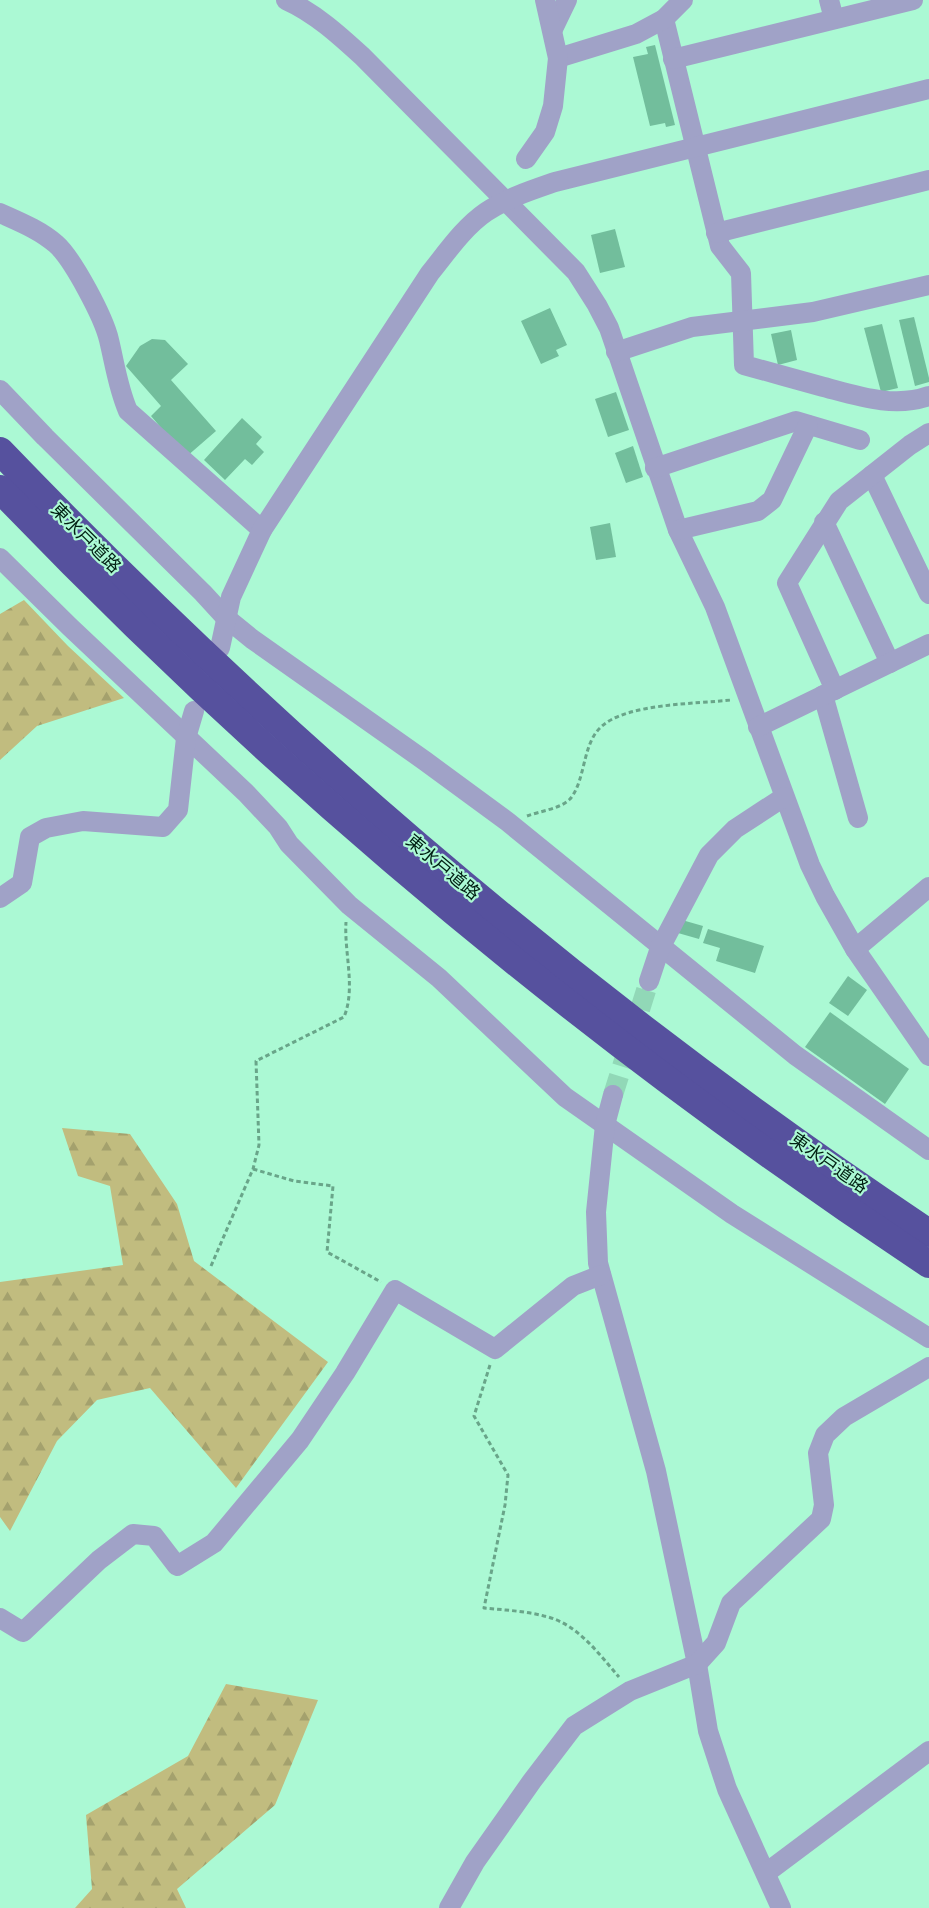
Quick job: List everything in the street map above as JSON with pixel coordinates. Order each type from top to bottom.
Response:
[{"type":"highway","name":"東水戸道路","points":[[0,451],[67,521],[238,686],[388,820],[501,916],[664,1044],[929,1233]]},
{"type":"highway","name":"東水戸道路","points":[[0,489],[179,667],[282,763],[476,929],[631,1052],[757,1145],[929,1264]]},
{"type":"street","points":[[286,0],[338,33],[576,272],[609,328],[678,530],[715,607],[810,866],[855,949],[927,1047]]},
{"type":"street","points":[[526,159],[545,132],[553,106],[558,58],[545,0]]},
{"type":"street","points":[[553,29],[567,0]]},
{"type":"street","points":[[558,58],[636,34],[664,19],[683,0]]},
{"type":"street","points":[[828,0],[834,20]]},
{"type":"street","points":[[673,59],[913,0]]},
{"type":"street","points":[[664,19],[720,246],[741,273],[744,365],[861,397],[890,402],[929,396]]},
{"type":"street","points":[[220,648],[231,597],[262,530],[430,273],[462,234],[486,212],[506,201],[555,182],[929,89]]},
{"type":"street","points":[[717,233],[929,180]]},
{"type":"street","points":[[0,213],[37,230],[58,246],[72,266],[90,295],[109,338],[120,392],[128,411],[262,530]]},
{"type":"street","points":[[616,352],[692,327],[813,312],[928,289]]},
{"type":"street","points":[[0,390],[225,617],[252,639],[416,754],[508,822],[660,948],[795,1055],[929,1150]]},
{"type":"street","points":[[655,468],[796,422],[860,440]]},
{"type":"street","points":[[678,530],[758,511],[772,500],[808,425]]},
{"type":"street","points":[[858,818],[829,692],[787,583],[839,501],[872,475],[928,437]]},
{"type":"street","points":[[872,475],[929,594]]},
{"type":"street","points":[[824,522],[890,663]]},
{"type":"street","points":[[0,558],[246,793],[278,827],[289,844],[349,904],[439,978],[565,1097],[732,1215],[929,1338]]},
{"type":"street","points":[[758,727],[929,644]]},
{"type":"street","points":[[0,898],[22,883],[30,837],[46,828],[83,822],[163,827],[178,810],[186,738],[194,711]]},
{"type":"street","points":[[649,981],[660,948],[709,855],[735,830],[784,797]]},
{"type":"street","points":[[855,949],[929,887]]},
{"type":"street","points":[[613,1095],[605,1125],[596,1212],[598,1263],[656,1471],[697,1664],[708,1731],[727,1789],[766,1873],[778,1906]]},
{"type":"street","points":[[0,1618],[23,1632],[99,1560],[133,1534],[154,1536],[177,1566],[214,1543],[300,1440],[345,1373],[395,1290],[495,1349],[573,1286],[601,1275]]},
{"type":"street","points":[[449,1908],[475,1862],[574,1726],[630,1690],[697,1664],[716,1642],[731,1604],[821,1519],[824,1505],[818,1453],[825,1435],[844,1417],[929,1367]]},
{"type":"street","points":[[766,1873],[929,1751]]},
{"type":"path","points":[[508,822],[560,805],[570,799],[593,736],[610,719],[628,712],[748,699]]},
{"type":"path","points":[[211,1266],[253,1169],[259,1145],[256,1061],[344,1017],[348,993],[345,925],[349,904]]},
{"type":"path","points":[[253,1169],[294,1181],[333,1186],[327,1251],[395,1290]]},
{"type":"path","points":[[495,1349],[474,1416],[508,1475],[505,1505],[484,1608],[545,1616],[568,1626],[590,1644],[630,1690]]},
{"type":"green space","points":[[24,600],[68,646],[124,698],[37,726],[0,760],[0,614]]},
{"type":"green space","points":[[62,1128],[130,1134],[177,1204],[194,1261],[328,1362],[236,1488],[150,1388],[97,1400],[57,1441],[10,1531],[0,1517],[0,1282],[123,1265],[110,1186],[78,1176]]},
{"type":"green space","points":[[226,1684],[318,1700],[275,1805],[177,1889],[186,1908],[75,1908],[92,1889],[86,1815],[188,1756]]},
{"type":"building","points":[[655,45],[675,125],[666,127],[665,123],[650,126],[633,57],[648,54],[646,47]]},
{"type":"building","points":[[615,229],[625,267],[600,273],[591,235]]},
{"type":"building","points":[[550,308],[567,345],[556,350],[559,356],[541,364],[521,321]]},
{"type":"building","points":[[914,317],[929,378],[929,382],[915,386],[899,320]]},
{"type":"building","points":[[882,324],[898,388],[881,392],[864,328]]},
{"type":"building","points":[[791,330],[797,360],[778,365],[771,334]]},
{"type":"building","points":[[152,339],[165,340],[188,364],[171,380],[216,431],[186,457],[151,416],[161,406],[126,366],[140,346]]},
{"type":"building","points":[[616,392],[629,430],[608,437],[595,399]]},
{"type":"building","points":[[242,418],[262,437],[256,444],[264,452],[252,465],[245,459],[225,480],[204,460]]},
{"type":"building","points":[[633,446],[643,477],[626,483],[615,453]]},
{"type":"building","points":[[610,523],[616,557],[596,560],[590,527]]},
{"type":"building","points":[[682,920],[703,926],[699,939],[678,933]]},
{"type":"building","points":[[708,929],[764,946],[755,973],[716,961],[720,948],[703,943]]},
{"type":"building","points":[[848,976],[867,990],[848,1016],[829,1003]]},
{"type":"building","points":[[830,1012],[909,1069],[885,1104],[805,1047]]},
{"type":"tunnel","points":[[613,1095],[649,981]]}]
